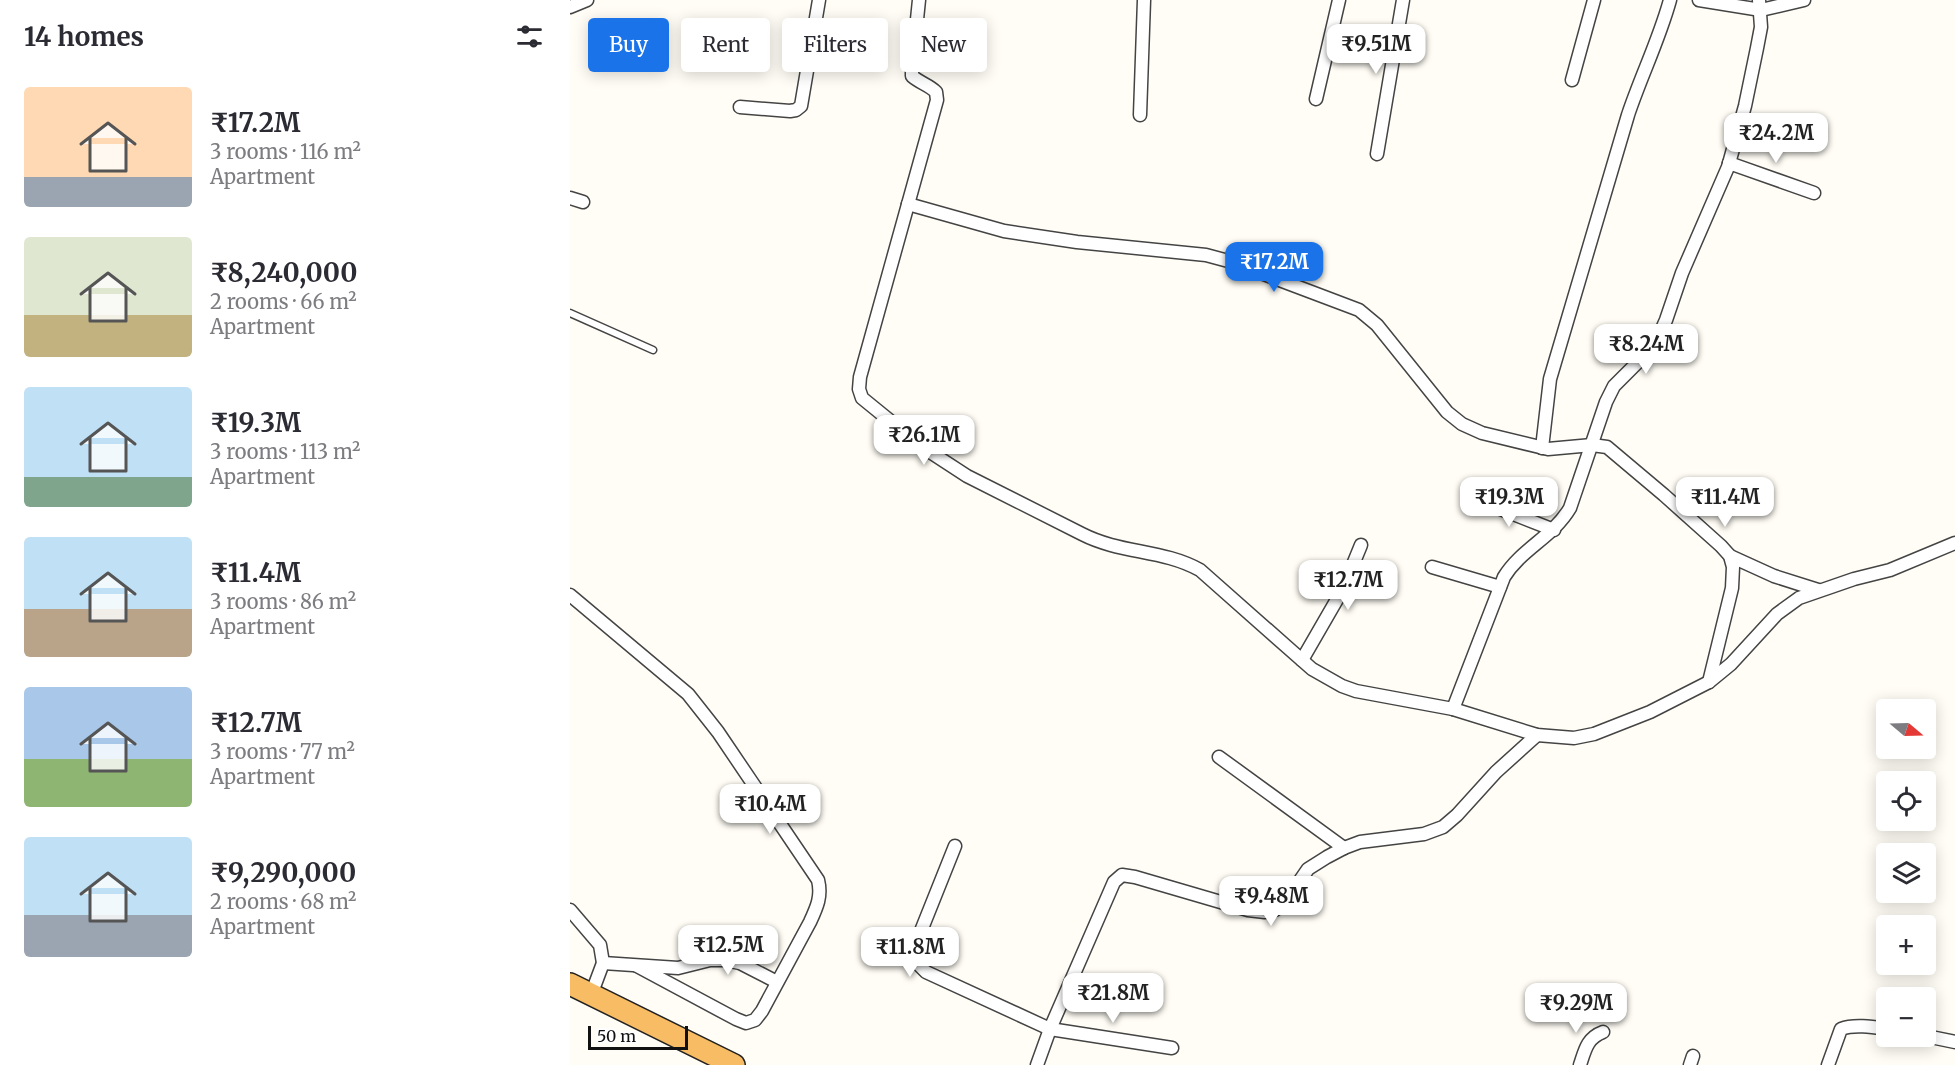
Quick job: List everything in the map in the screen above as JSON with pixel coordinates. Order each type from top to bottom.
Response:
[{"type":"highway","points":[[570,984],[734,1065]]},
{"type":"street","points":[[570,8],[587,0]]},
{"type":"street","points":[[740,107],[790,111],[801,106],[819,0]]},
{"type":"street","points":[[919,0],[912,76],[932,88],[936,92],[937,100],[860,376],[859,389],[862,398],[921,446],[967,476],[1099,543],[1171,558],[1200,570],[1302,660],[1328,679],[1356,691],[1453,709],[1537,735],[1574,738],[1594,734],[1650,712],[1709,682],[1731,664],[1777,614],[1799,598],[1818,590],[1890,570],[1955,543]]},
{"type":"street","points":[[1140,115],[1144,0]]},
{"type":"street","points":[[1316,99],[1339,0]]},
{"type":"street","points":[[1377,154],[1403,0]]},
{"type":"street","points":[[1572,80],[1594,0]]},
{"type":"street","points":[[1542,447],[1550,380],[1628,115],[1641,78],[1660,36],[1670,0]]},
{"type":"street","points":[[1699,0],[1760,5],[1773,9],[1804,0]]},
{"type":"street","points":[[1453,709],[1500,587],[1511,565],[1563,520],[1570,508],[1606,402],[1614,386],[1647,353],[1658,338],[1666,320],[1682,273],[1729,163],[1745,106],[1757,48],[1761,27],[1760,5]]},
{"type":"street","points":[[1729,163],[1814,193]]},
{"type":"street","points":[[570,198],[583,202]]},
{"type":"street","points":[[908,204],[1004,231],[1077,242],[1206,255],[1232,262],[1341,302],[1359,310],[1377,325],[1447,412],[1462,424],[1482,433],[1542,447],[1562,449],[1592,445],[1607,447],[1664,495],[1730,556],[1774,576],[1818,590]]},
{"type":"street","points":[[1475,499],[1554,530]]},
{"type":"street","points":[[1302,660],[1343,589],[1361,545]]},
{"type":"street","points":[[1709,682],[1732,588],[1733,567],[1730,556]]},
{"type":"street","points":[[1432,567],[1500,587]]},
{"type":"street","points":[[570,595],[688,694],[718,732],[819,880],[821,892],[817,907],[762,1011],[755,1020],[746,1023],[637,966]]},
{"type":"street","points":[[1037,1065],[1050,1029],[1114,882],[1122,875],[1248,910],[1265,912],[1275,910],[1286,901],[1308,869],[1327,856],[1360,842],[1424,834],[1443,827],[1496,772],[1537,735]]},
{"type":"street","points":[[1219,756],[1344,848]]},
{"type":"street","points":[[955,846],[915,946],[916,962],[926,972],[1050,1029],[1172,1048]]},
{"type":"street","points":[[570,910],[600,945],[603,963],[591,995]]},
{"type":"street","points":[[603,963],[678,968],[710,960],[724,960],[740,963],[777,982]]},
{"type":"street","points":[[1828,1065],[1841,1029],[1847,1027],[1876,1028]]},
{"type":"street","points":[[1580,1065],[1588,1042],[1594,1035],[1603,1032]]},
{"type":"street","points":[[1936,1038],[1955,1041]]},
{"type":"lane","points":[[570,313],[653,350]]}]
